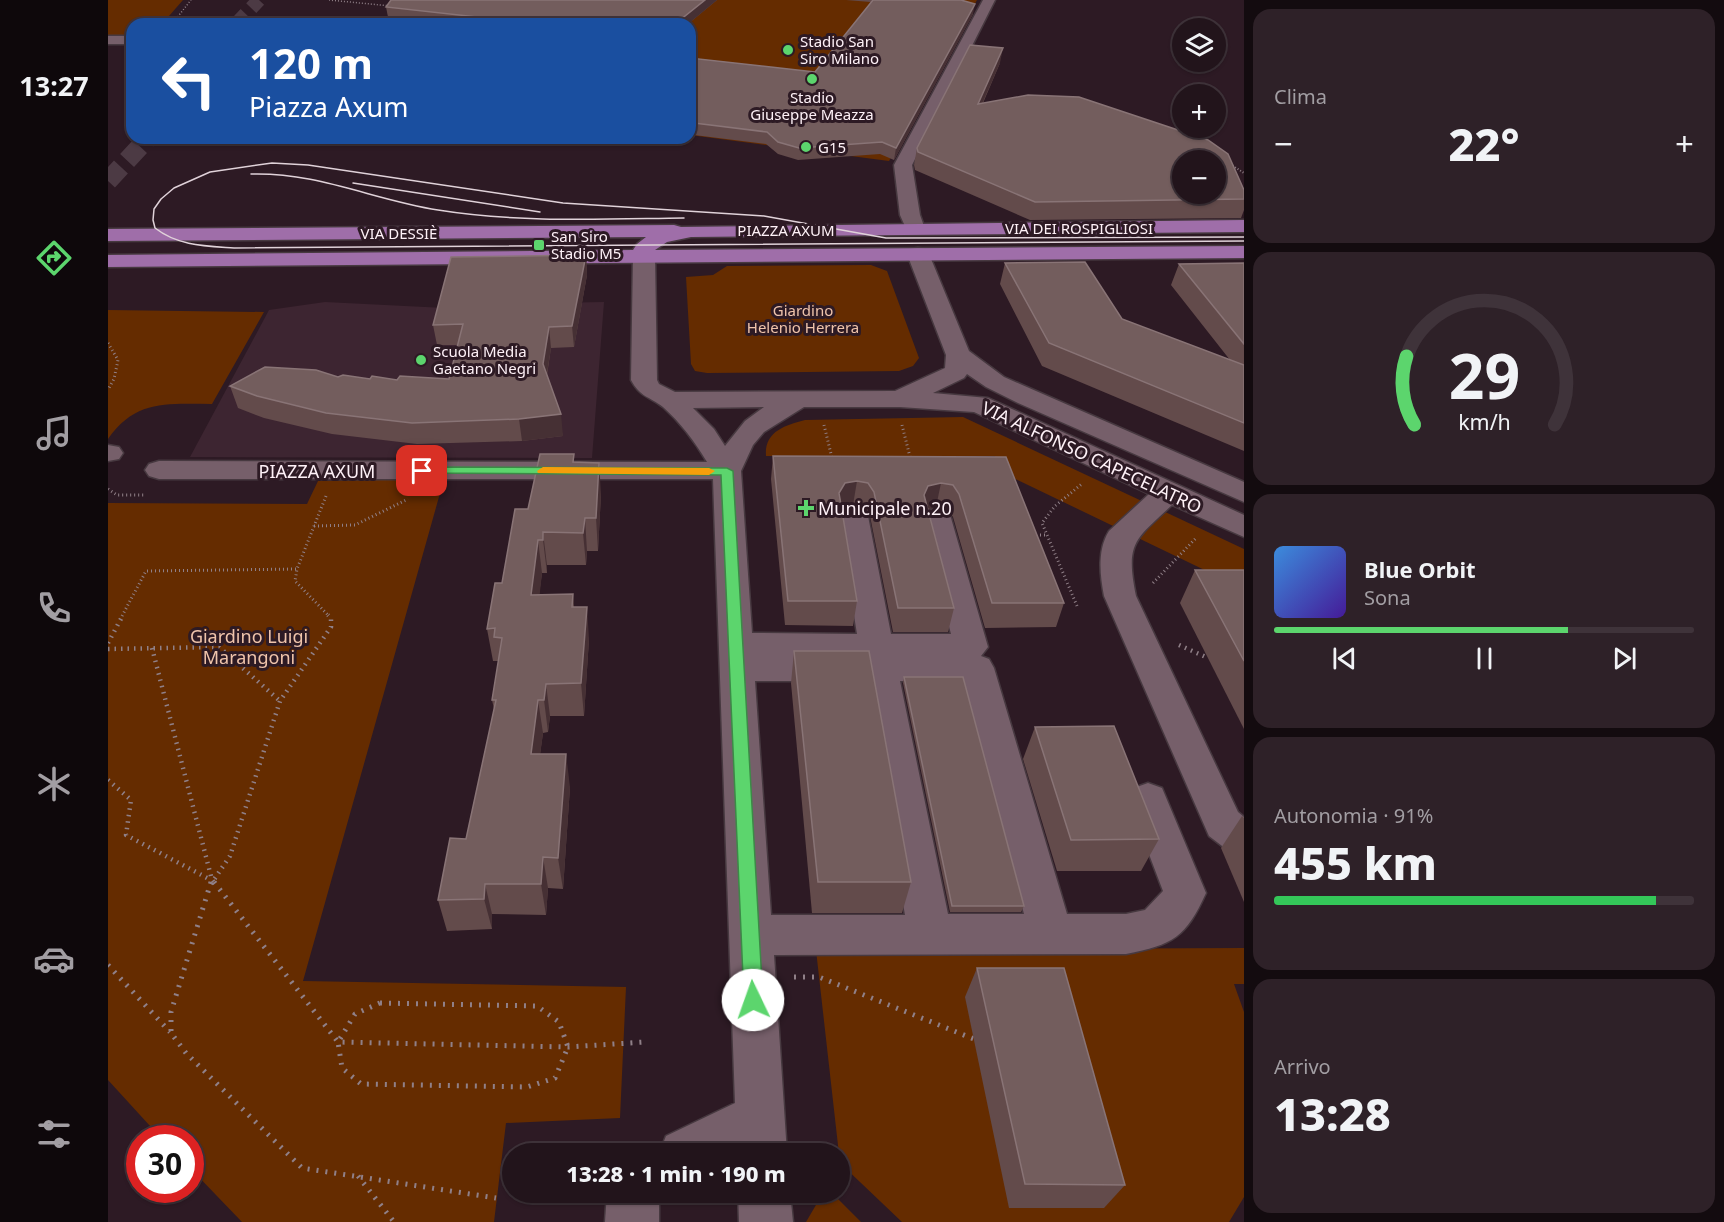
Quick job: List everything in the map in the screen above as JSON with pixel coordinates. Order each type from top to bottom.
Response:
[{"type":"main road","name":"VIA DEI ROSPIGLIOSI","points":[[915,229],[1244,226]]},
{"type":"main road","name":"PIAZZA AXUM","points":[[915,229],[691,231],[660,237],[644,248],[644,256],[918,254]]},
{"type":"main road","points":[[915,229],[918,254]]},
{"type":"main road","name":"VIA DESSIÈ","points":[[108,235],[691,231]]},
{"type":"main road","name":"VIA DEI ROSPIGLIOSI","points":[[918,254],[1244,252]]},
{"type":"main road","name":"VIA DESSIÈ","points":[[108,261],[644,256]]},
{"type":"street","points":[[915,229],[910,214],[903,165],[989,0]]},
{"type":"street","points":[[108,40],[126,40]]},
{"type":"street","points":[[670,400],[810,407],[899,407],[955,373],[959,365],[958,355],[918,254]]},
{"type":"street","points":[[644,256],[644,380],[649,389],[670,400],[705,435],[727,471]]},
{"type":"street","name":"VIA ALFONSO CAPECELATRO","points":[[958,355],[986,376],[1027,398],[1244,493]]},
{"type":"street","name":"VIA ALFONSO CAPECELATRO","points":[[899,407],[979,404],[1244,527]]},
{"type":"street","points":[[729,1143],[761,1135],[727,471],[736,447],[752,429],[776,411],[810,407]]},
{"type":"street","name":"PIAZZA AXUM","points":[[159,470],[727,471]]},
{"type":"street","points":[[1169,492],[1120,538],[1116,581],[1120,596],[1223,824],[1244,840]]},
{"type":"street","points":[[853,516],[927,915]]},
{"type":"street","points":[[736,657],[878,657],[971,647],[936,518]]},
{"type":"street","points":[[878,657],[977,668],[1047,918]]},
{"type":"street","points":[[750,935],[1126,934],[1155,929],[1176,909],[1185,893],[1148,799]]},
{"type":"street","points":[[632,1222],[633,1203]]},
{"type":"street","points":[[765,1203],[766,1222]]},
{"type":"path","points":[[177,18],[192,0]]},
{"type":"path","points":[[329,0],[390,6]]},
{"type":"path","points":[[1226,163],[1244,174]]},
{"type":"path","points":[[108,343],[118,360],[114,379],[108,390]]},
{"type":"path","points":[[810,407],[833,459]]},
{"type":"path","points":[[899,407],[914,470]]},
{"type":"path","points":[[108,488],[109,462]]},
{"type":"path","points":[[171,1033],[171,1012],[212,880],[230,856],[280,701],[332,627],[331,618],[295,581],[297,569],[336,471]]},
{"type":"path","points":[[314,526],[355,525],[444,479],[465,471]]},
{"type":"path","points":[[1077,606],[1042,523],[1055,506],[1090,477]]},
{"type":"path","points":[[1171,563],[1203,531]]},
{"type":"path","points":[[1029,535],[1046,535]]},
{"type":"path","points":[[108,644],[146,570],[297,569]]},
{"type":"path","points":[[108,649],[219,647],[280,701]]},
{"type":"path","points":[[152,648],[212,880],[338,1042],[342,1068],[362,1084],[527,1087],[555,1078],[568,1047],[559,1022],[537,1006],[380,1003],[356,1014],[338,1042]]},
{"type":"path","points":[[108,780],[131,800],[126,835],[212,880]]},
{"type":"path","points":[[108,965],[171,1033],[186,1053],[302,1168],[496,1198]]},
{"type":"path","points":[[752,976],[819,977],[974,1039]]},
{"type":"path","points":[[338,1042],[568,1047],[645,1042]]},
{"type":"path","points":[[357,1176],[394,1222]]},
{"type":"shaded area","name":"Scuola Media Gaetano Negri","points":[[325,302],[445,308],[446,305],[604,302],[592,458],[190,457],[269,310]]},
{"type":"green space","points":[[108,0],[183,0],[167,18],[126,18],[126,35],[108,35]]},
{"type":"green space","name":"Stadio Giuseppe Meazza","points":[[575,0],[977,0],[889,161],[696,136],[696,18],[547,18]]},
{"type":"green space","name":"Giardino Helenio Herrera","points":[[871,265],[887,271],[919,358],[913,366],[899,371],[707,373],[695,371],[691,364],[686,277],[713,275],[727,266]]},
{"type":"green space","points":[[108,310],[264,312],[212,404],[154,406],[142,410],[119,426],[108,439]]},
{"type":"green space","points":[[963,417],[1244,549],[1244,589],[1001,472],[995,456],[766,456],[768,441],[772,435],[783,427],[805,420]]},
{"type":"green space","name":"Giardino Luigi Marangoni","points":[[444,479],[303,981],[626,987],[620,1118],[506,1123],[494,1222],[242,1222],[204,1183],[204,1125],[149,1125],[108,1080],[108,503],[307,504],[318,481]]},
{"type":"green space","points":[[1244,948],[1244,984],[1234,984],[1244,1012],[1244,1197],[1229,1222],[902,1222],[850,1173],[850,1143],[838,1143],[816,950]]},
{"type":"green space","points":[[817,1203],[842,1203],[861,1222],[806,1222]]},
{"type":"building","points":[[391,0],[705,0],[682,18],[486,18],[386,7]]},
{"type":"building","points":[[873,0],[961,0],[975,4],[896,148],[882,142],[799,148],[778,142],[767,132],[696,123],[696,59],[815,72]]},
{"type":"building","points":[[970,45],[1003,48],[978,104],[1028,95],[1079,97],[1172,128],[1172,138],[1202,138],[1222,150],[1172,150],[1172,200],[1035,202],[918,152],[917,148]]},
{"type":"building","points":[[1226,153],[1244,190],[1244,199],[1226,199]]},
{"type":"building","points":[[586,255],[572,326],[549,327],[543,364],[561,414],[519,419],[412,423],[326,413],[257,396],[230,386],[265,367],[316,370],[338,377],[343,375],[370,379],[372,376],[397,380],[400,376],[449,379],[463,324],[433,325],[451,257]]},
{"type":"building","points":[[1085,262],[1122,319],[1244,365],[1244,423],[1049,343],[1005,263]]},
{"type":"building","points":[[1244,263],[1244,344],[1179,264]]},
{"type":"building","points":[[540,454],[574,454],[573,462],[599,463],[596,518],[585,518],[583,533],[543,532],[543,540],[538,540],[531,595],[573,594],[572,607],[587,607],[581,683],[546,684],[544,700],[538,700],[531,754],[566,754],[558,858],[543,857],[541,884],[485,884],[484,899],[438,900],[450,838],[466,839],[496,700],[492,700],[502,638],[494,637],[495,628],[487,629],[495,583],[502,583],[515,509],[528,509]]},
{"type":"building","points":[[773,456],[1006,457],[1064,603],[992,603],[959,494],[953,485],[941,483],[928,486],[924,495],[954,608],[898,608],[874,492],[868,483],[857,481],[845,483],[839,493],[857,601],[788,601]]},
{"type":"building","points":[[1195,570],[1244,570],[1244,661]]},
{"type":"building","points":[[794,651],[869,651],[911,882],[818,882]]},
{"type":"building","points":[[904,677],[963,677],[1024,906],[952,906]]},
{"type":"building","points":[[1114,726],[1159,839],[1071,840],[1035,727]]},
{"type":"building","points":[[977,968],[1064,968],[1125,1185],[1025,1184]]},
{"type":"tunnel","points":[[242,18],[259,0]]},
{"type":"tunnel","points":[[108,181],[142,144]]},
{"type":"tram line","points":[[1244,237],[886,238],[764,216],[563,203],[308,165],[272,163],[210,172],[174,188],[161,199],[154,209],[153,220],[155,228],[183,242],[234,248],[1244,241]]},
{"type":"tram line","points":[[251,174],[299,177],[414,206],[468,214],[561,219],[684,218]]},
{"type":"tram line","points":[[353,183],[540,212]]},
{"type":"slow traffic","points":[[543,471],[709,471]]},
{"type":"place","name":"Stadio San Siro Milano","points":[[788,50]]},
{"type":"place","name":"Stadio Giuseppe Meazza","points":[[812,79]]},
{"type":"place","name":"G15","points":[[806,147]]},
{"type":"place","name":"San Siro Stadio M5","points":[[539,245]]},
{"type":"place","name":"Scuola Media Gaetano Negri","points":[[421,360]]},
{"type":"place","name":"Municipale n.20","points":[[806,508]]},
{"type":"route","points":[[422,471],[727,471],[753,1000]]}]
